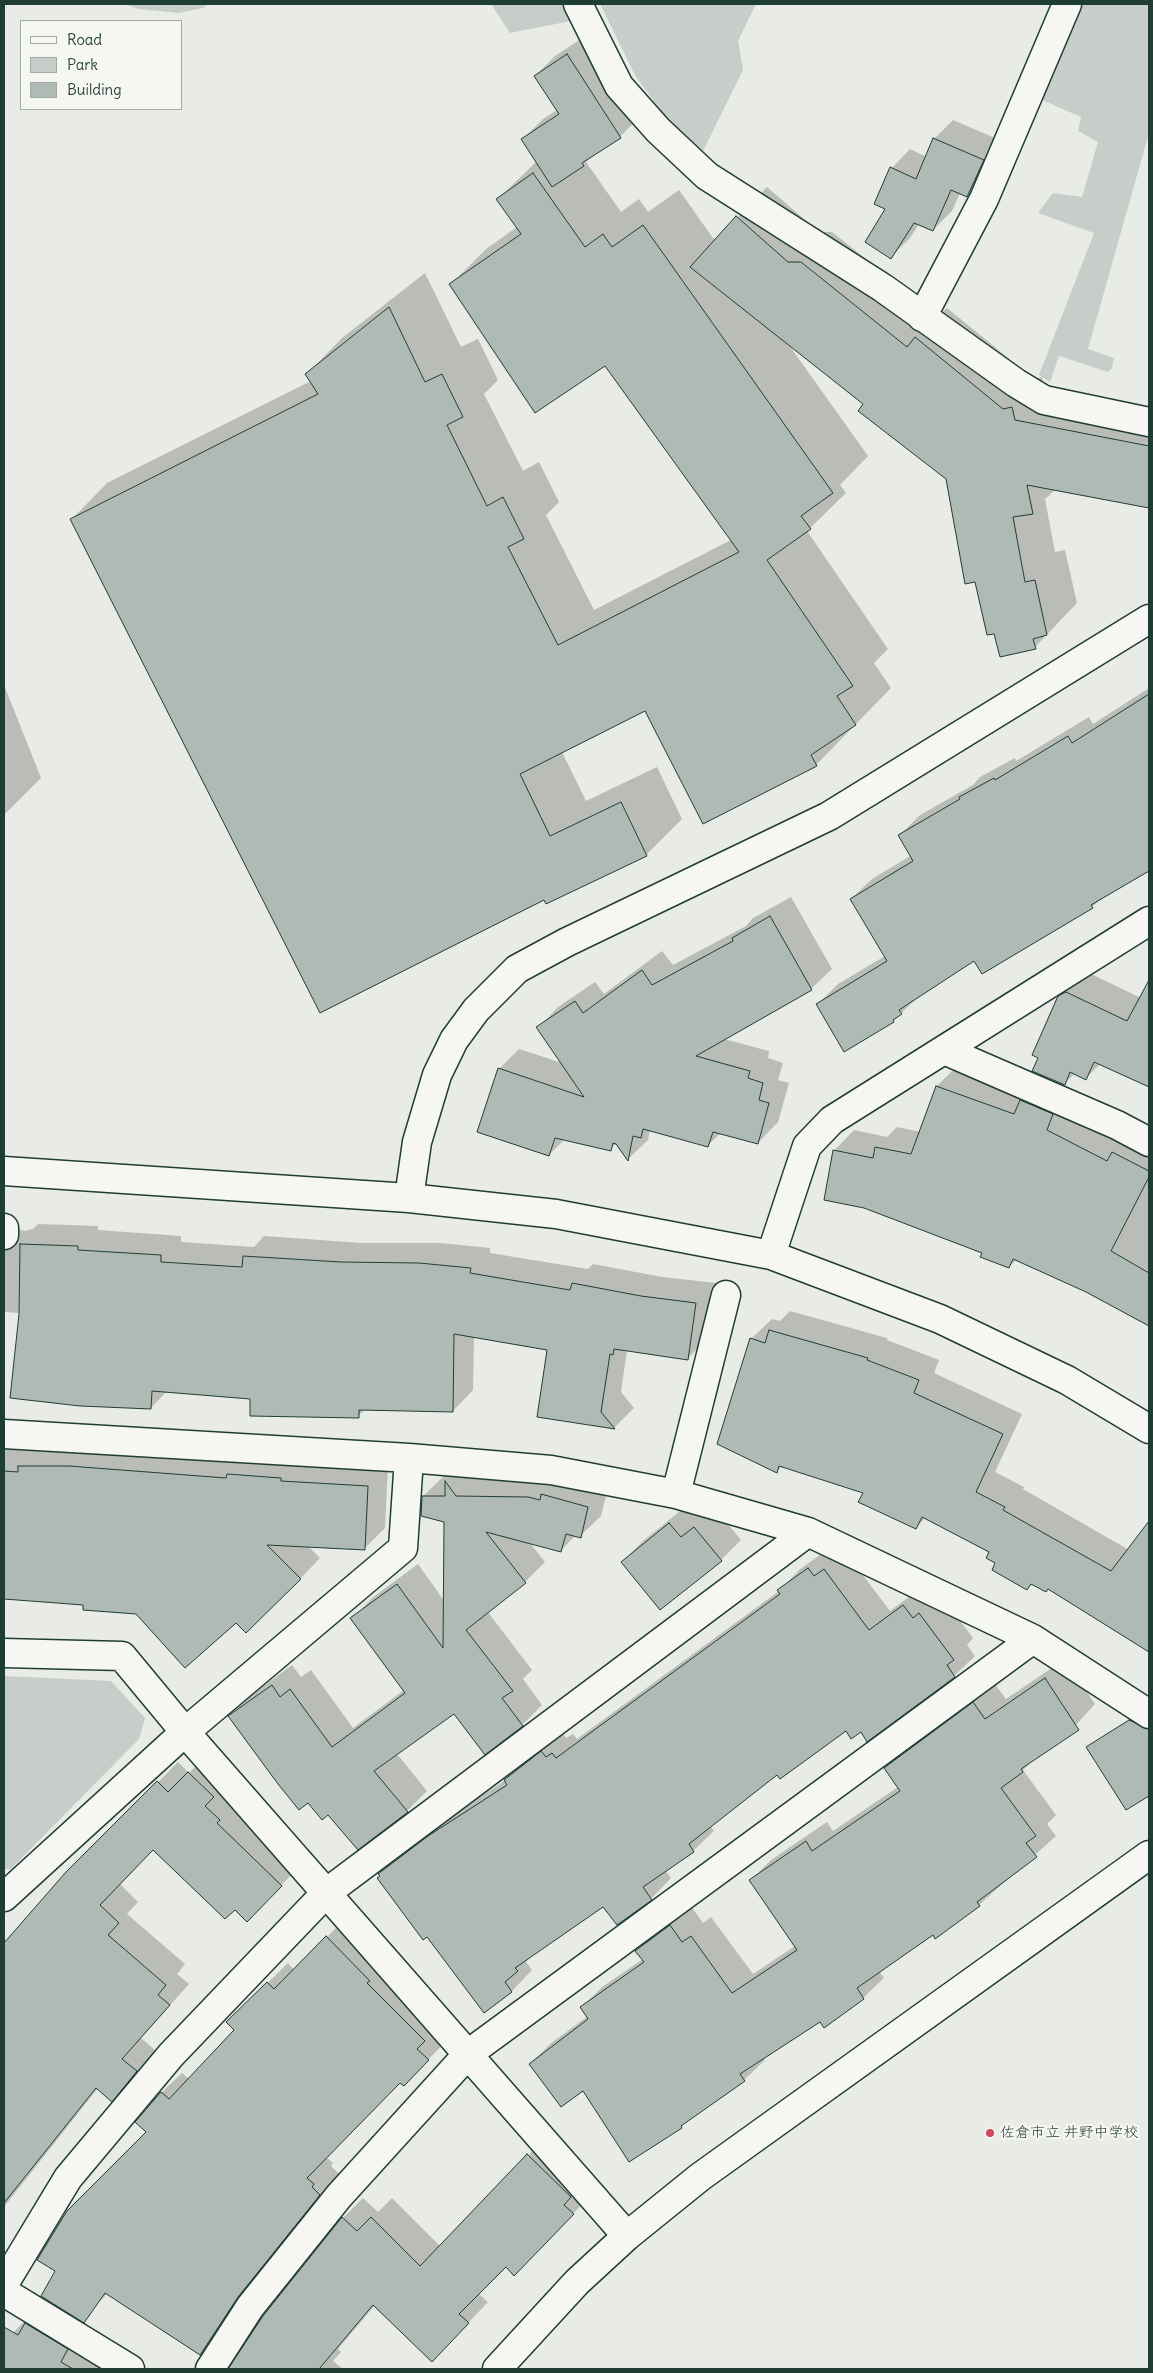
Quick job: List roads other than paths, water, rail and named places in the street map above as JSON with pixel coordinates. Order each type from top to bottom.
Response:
[{"type":"street","points":[[578,4],[619,86],[658,130],[707,176],[883,288],[1016,384],[1044,400],[1149,422]]},
{"type":"street","points":[[922,317],[984,199],[1067,4]]},
{"type":"street","points":[[409,1198],[417,1142],[437,1075],[454,1040],[476,1010],[517,969],[829,816],[1146,627]]},
{"type":"street","points":[[771,1255],[807,1146],[832,1120],[1149,921]]},
{"type":"street","points":[[944,1050],[1117,1125],[1149,1142]]},
{"type":"street","points":[[4,1171],[409,1198],[556,1214],[771,1255],[940,1319],[1067,1380],[1149,1429]]},
{"type":"street","points":[[4,1228],[4,1235]]},
{"type":"street","points":[[676,1494],[726,1295]]},
{"type":"street","points":[[4,1434],[409,1458],[551,1470],[676,1494],[808,1532],[1033,1639],[1149,1714]]},
{"type":"street","points":[[4,1897],[185,1732],[403,1548],[409,1458]]},
{"type":"street","points":[[4,2284],[68,2178],[170,2055],[326,1893],[808,1532]]},
{"type":"street","points":[[210,2369],[250,2307],[339,2196],[468,2054],[1033,1639]]},
{"type":"street","points":[[4,1653],[122,1656],[185,1732],[628,2236]]},
{"type":"street","points":[[497,2369],[577,2282],[628,2236],[700,2177],[1149,1855]]},
{"type":"street","points":[[4,2292],[130,2369]]},
{"type":"place","name":"佐倉市立 井野中学校","points":[[990,2133]]}]
